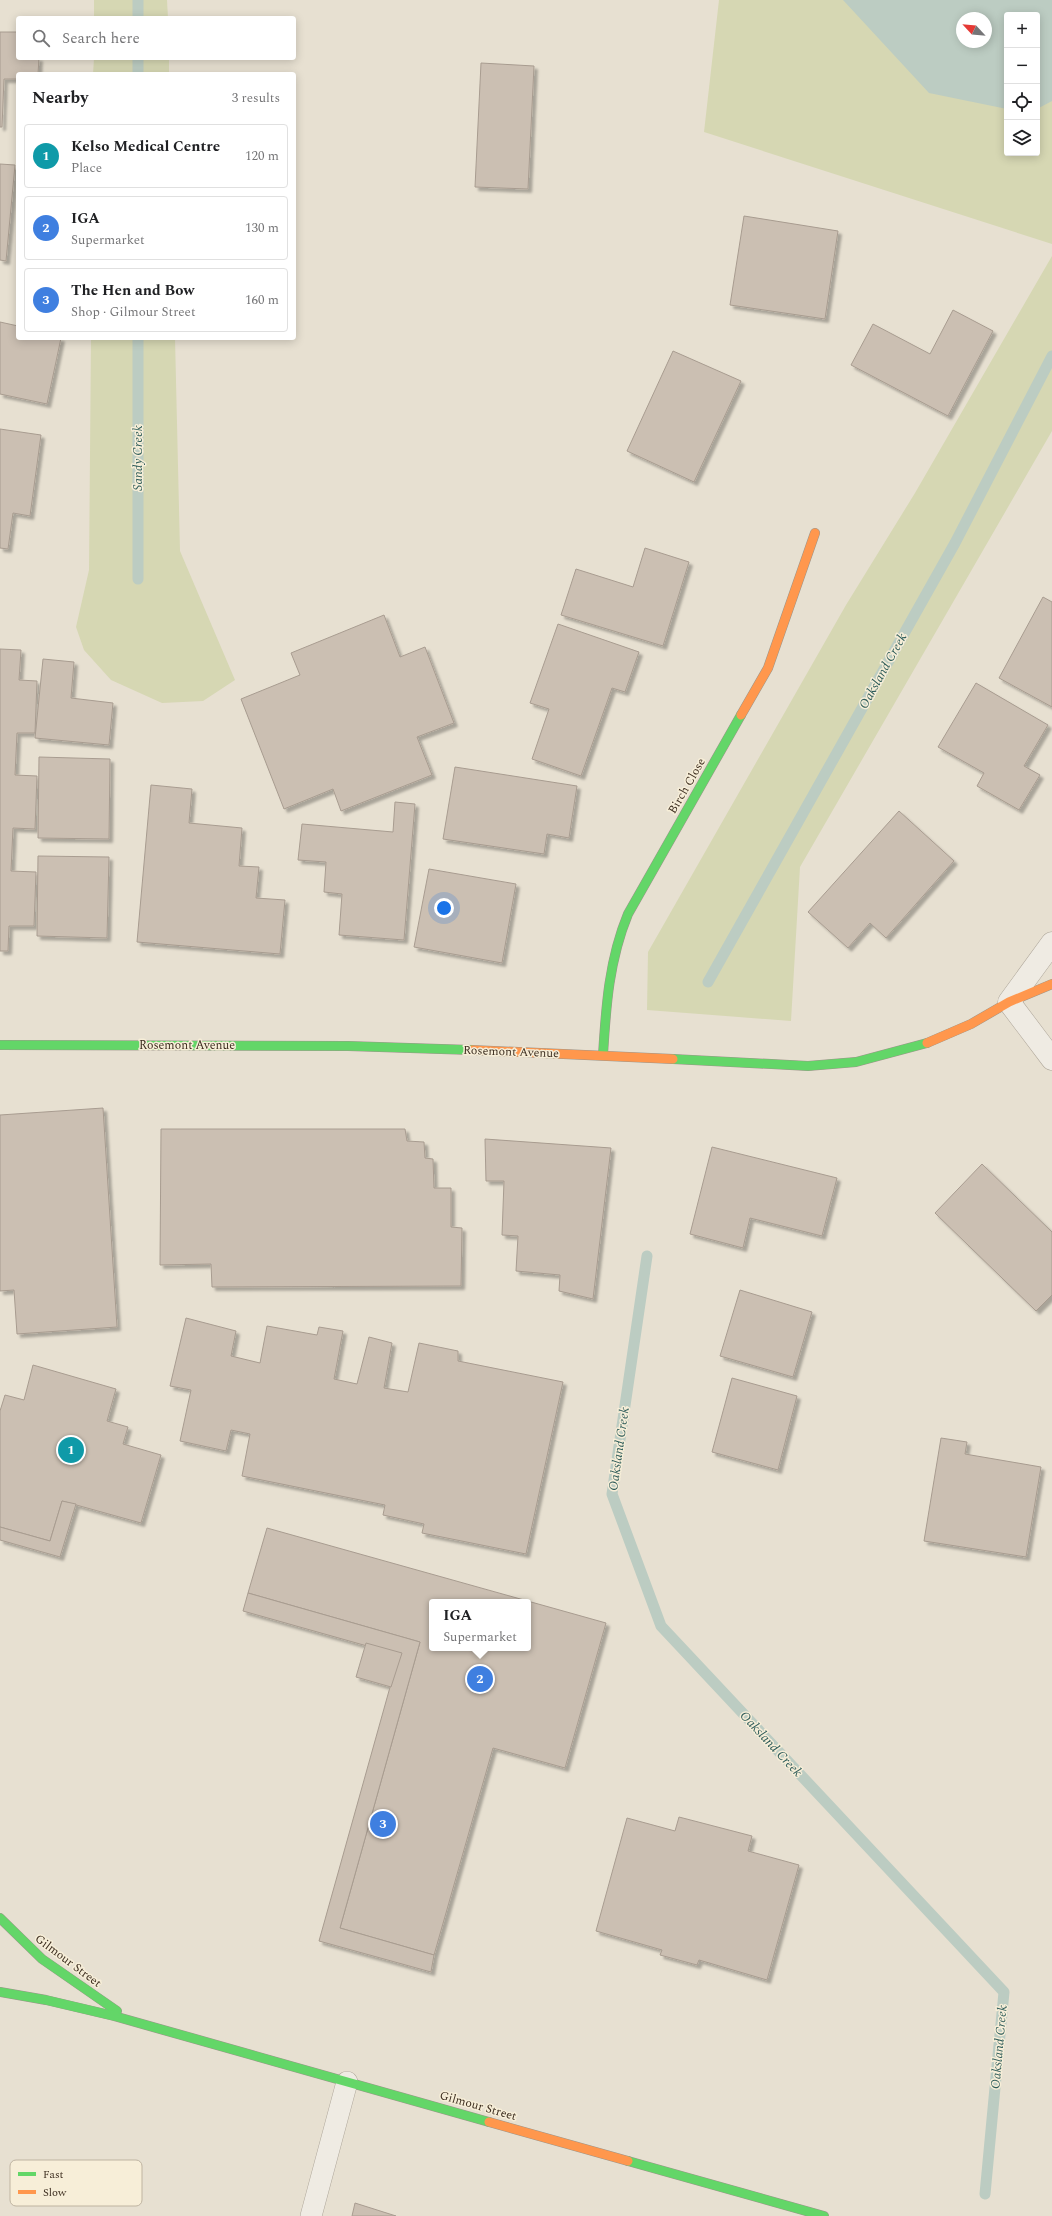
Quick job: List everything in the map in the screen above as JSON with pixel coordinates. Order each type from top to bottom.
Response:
[{"type":"street","name":"Birch Close","points":[[603,1055],[610,964],[617,937],[628,914],[768,668],[815,533]]},
{"type":"street","name":"Rosemont Avenue","points":[[1008,1002],[1052,943]]},
{"type":"street","name":"Rosemont Avenue","points":[[0,1045],[348,1046],[603,1055],[762,1065],[808,1066],[856,1062],[897,1052],[935,1040],[971,1024],[1008,1002],[1052,984]]},
{"type":"street","points":[[1008,1002],[1052,1060]]},
{"type":"street","points":[[0,1918],[0,1932]]},
{"type":"street","name":"Gilmour Street","points":[[0,1918],[42,1958],[126,2018]]},
{"type":"street","name":"Gilmour Street","points":[[0,1992],[56,2002],[126,2018],[182,2036],[824,2216]]},
{"type":"lane","points":[[311,2216],[347,2082]]},
{"type":"green space","points":[[94,0],[167,0],[168,16],[94,16]]},
{"type":"green space","points":[[719,0],[1052,0],[1052,244],[704,132]]},
{"type":"green space","points":[[94,60],[169,60],[169,72],[93,72]]},
{"type":"green space","points":[[1052,256],[1052,431],[800,867],[791,1021],[647,1010],[648,952],[846,605],[915,493]]},
{"type":"green space","points":[[91,340],[175,340],[180,551],[235,680],[203,701],[162,703],[111,680],[84,650],[76,627],[89,570]]},
{"type":"shaded area","points":[[843,0],[1052,0],[1052,101],[1040,107],[1040,12],[1004,12],[1004,108],[929,93]]},
{"type":"building","points":[[0,32],[16,32],[16,60],[39,60],[38,72],[16,72],[16,79],[4,79],[2,127],[0,127]]},
{"type":"building","points":[[481,63],[534,66],[528,189],[475,187]]},
{"type":"building","points":[[0,164],[15,165],[6,261],[0,260]]},
{"type":"building","points":[[744,216],[838,231],[825,319],[730,305]]},
{"type":"building","points":[[953,310],[993,331],[948,416],[851,365],[873,324],[930,354]]},
{"type":"building","points":[[0,322],[16,326],[16,340],[61,340],[47,404],[0,394]]},
{"type":"building","points":[[673,351],[741,381],[694,482],[627,451]]},
{"type":"building","points":[[0,429],[41,435],[30,516],[13,513],[8,549],[0,548]]},
{"type":"building","points":[[645,548],[689,562],[663,646],[561,615],[576,569],[633,587]]},
{"type":"building","points":[[1043,597],[1052,602],[1052,707],[999,678]]},
{"type":"building","points":[[384,615],[400,657],[425,647],[454,723],[417,737],[432,775],[341,811],[333,789],[284,809],[241,699],[300,675],[291,653]]},
{"type":"building","points":[[558,624],[639,652],[625,692],[612,688],[581,776],[532,759],[549,709],[530,703]]},
{"type":"building","points":[[0,649],[21,650],[19,680],[37,681],[35,733],[17,733],[15,775],[37,776],[35,829],[13,828],[11,871],[36,872],[34,926],[9,926],[8,951],[0,951]]},
{"type":"building","points":[[43,659],[74,662],[71,698],[113,703],[109,745],[35,738]]},
{"type":"building","points":[[976,683],[1048,725],[1024,766],[1040,775],[1019,810],[977,786],[984,773],[938,747]]},
{"type":"building","points":[[39,757],[110,759],[109,839],[38,838]]},
{"type":"building","points":[[455,767],[577,786],[569,838],[547,834],[544,854],[443,839]]},
{"type":"building","points":[[151,785],[192,789],[189,823],[242,828],[239,866],[259,867],[256,898],[285,900],[280,954],[137,942]]},
{"type":"building","points":[[395,802],[415,804],[404,940],[339,935],[342,894],[324,892],[326,862],[298,860],[302,824],[393,832]]},
{"type":"building","points":[[899,811],[954,861],[886,938],[870,923],[848,948],[808,912]]},
{"type":"building","points":[[38,856],[109,857],[107,938],[37,936]]},
{"type":"building","points":[[429,869],[516,884],[502,963],[414,947]]},
{"type":"building","points":[[103,1108],[117,1327],[17,1334],[14,1290],[0,1291],[0,1115]]},
{"type":"building","points":[[161,1129],[405,1129],[407,1141],[424,1142],[425,1158],[433,1159],[434,1188],[451,1188],[451,1227],[462,1228],[461,1286],[212,1287],[211,1264],[160,1265]]},
{"type":"building","points":[[485,1139],[611,1148],[593,1299],[559,1291],[560,1275],[516,1271],[518,1236],[502,1235],[504,1181],[486,1181]]},
{"type":"building","points":[[712,1147],[837,1178],[822,1236],[750,1218],[743,1248],[690,1234]]},
{"type":"building","points":[[982,1164],[1052,1232],[1052,1295],[1036,1311],[935,1213]]},
{"type":"building","points":[[740,1290],[812,1312],[793,1377],[720,1356]]},
{"type":"building","points":[[186,1318],[236,1331],[231,1356],[260,1363],[267,1326],[317,1335],[319,1327],[343,1331],[334,1379],[357,1384],[369,1337],[392,1343],[384,1388],[408,1392],[419,1343],[458,1351],[458,1361],[563,1382],[526,1554],[422,1533],[424,1524],[383,1515],[385,1505],[242,1476],[250,1434],[231,1430],[226,1451],[180,1441],[191,1390],[170,1386]]},
{"type":"building","points":[[33,1365],[116,1389],[107,1421],[128,1427],[123,1444],[161,1455],[141,1523],[62,1501],[50,1541],[0,1527],[0,1411],[5,1395],[24,1400]]},
{"type":"building","points":[[732,1378],[797,1396],[778,1470],[712,1452]]},
{"type":"building","points":[[941,1438],[967,1442],[965,1454],[1041,1467],[1026,1557],[924,1541]]},
{"type":"building","points":[[62,1501],[76,1504],[60,1557],[0,1540],[0,1527],[50,1541]]},
{"type":"building","points":[[267,1528],[520,1599],[429,1599],[429,1651],[531,1651],[531,1602],[606,1623],[565,1768],[493,1748],[434,1955],[340,1928],[420,1642],[248,1593]]},
{"type":"building","points":[[248,1593],[420,1642],[340,1928],[434,1955],[431,1972],[319,1941],[399,1655],[243,1611]]},
{"type":"building","points":[[366,1643],[402,1653],[391,1687],[356,1677]]},
{"type":"building","points":[[679,1817],[752,1836],[748,1851],[799,1865],[767,1980],[699,1960],[697,1965],[660,1955],[662,1950],[596,1931],[627,1818],[675,1831]]},
{"type":"building","points":[[355,2203],[396,2216],[352,2216]]},
{"type":"waterway","name":"Sandy Creek","points":[[138,0],[138,16]]},
{"type":"waterway","name":"Sandy Creek","points":[[138,60],[138,72]]},
{"type":"waterway","name":"Sandy Creek","points":[[138,340],[138,579]]},
{"type":"waterway","name":"Oaksland Creek","points":[[708,982],[955,543],[1052,356]]},
{"type":"waterway","name":"Oaksland Creek","points":[[647,1256],[612,1494],[661,1626],[1004,1992],[985,2194]]},
{"type":"traffic: fast","points":[[603,1055],[607,1001],[616,949],[628,914],[741,715]]},
{"type":"traffic: fast","points":[[673,1059],[808,1066],[856,1062],[927,1043]]},
{"type":"traffic: fast","points":[[0,1045],[348,1046],[472,1050]]},
{"type":"traffic: fast","points":[[0,1918],[42,1959],[117,2011]]},
{"type":"traffic: fast","points":[[0,1992],[46,2000],[114,2016],[489,2122]]},
{"type":"traffic: fast","points":[[628,2161],[824,2216]]},
{"type":"traffic: slow","points":[[741,715],[768,668],[815,533]]},
{"type":"traffic: slow","points":[[927,1043],[971,1024],[1009,1002],[1052,984]]},
{"type":"traffic: slow","points":[[472,1050],[673,1059]]},
{"type":"traffic: slow","points":[[489,2122],[628,2161]]},
{"type":"place","name":"Kelso Medical Centre","points":[[71,1450]]},
{"type":"place","name":"IGA","points":[[480,1679]]},
{"type":"place","name":"The Hen and Bow","points":[[383,1824]]}]
